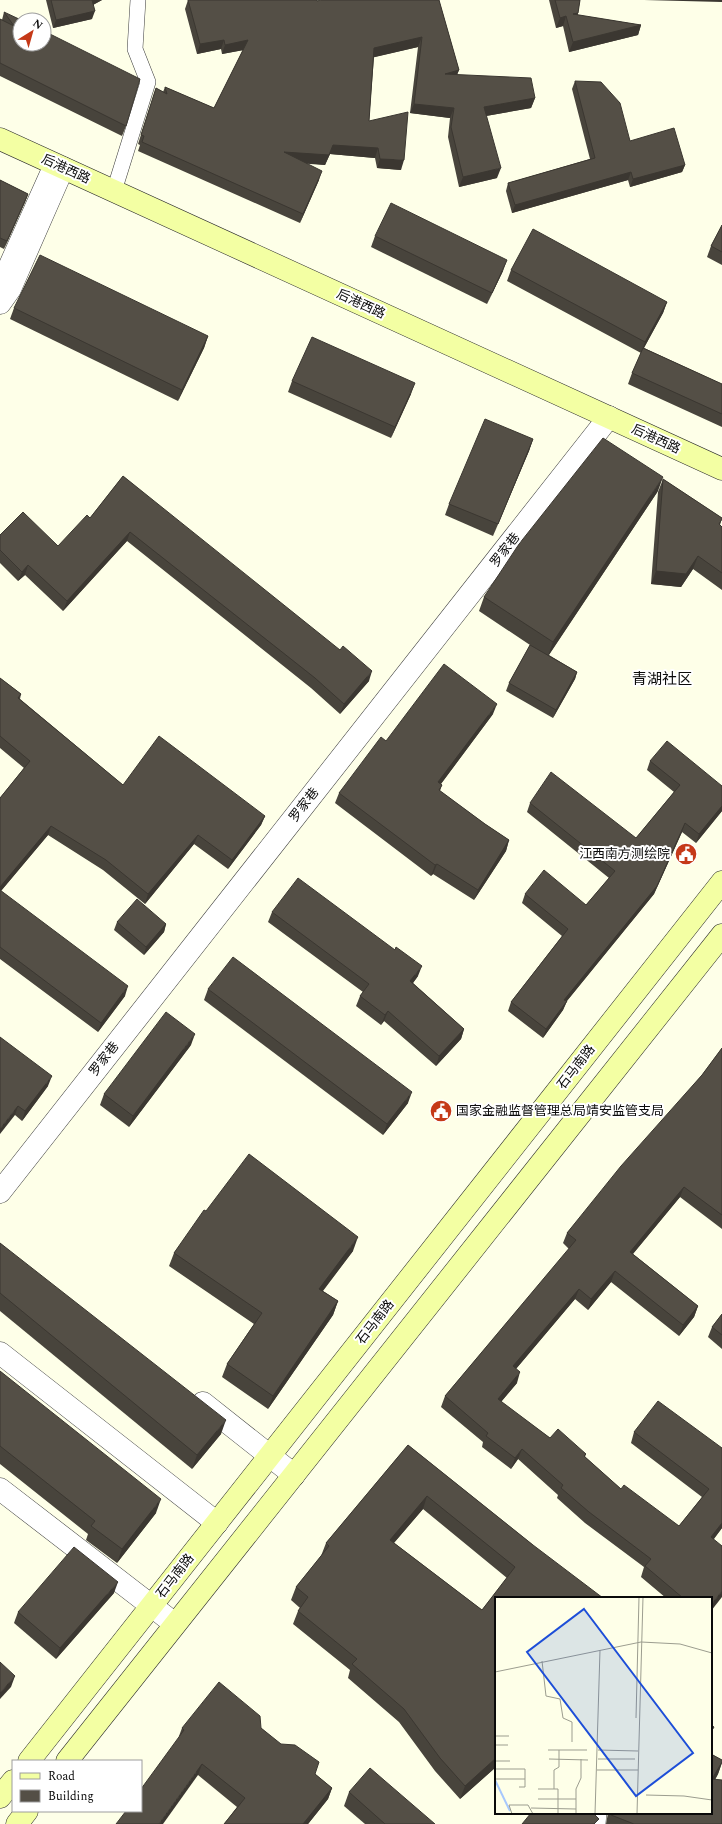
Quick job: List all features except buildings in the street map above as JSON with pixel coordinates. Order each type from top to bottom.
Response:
[{"type":"main road","name":"后港西路","points":[[0,139],[722,469]]},
{"type":"main road","name":"石马南路","points":[[30,1760],[722,882]]},
{"type":"main road","points":[[68,1760],[722,935]]},
{"type":"main road","points":[[0,1797],[12,1782]]},
{"type":"main road","points":[[17,1824],[26,1812]]},
{"type":"street","points":[[0,303],[10,289],[57,165]]},
{"type":"street","name":"罗家巷","points":[[0,1192],[609,417]]},
{"type":"street","points":[[0,1353],[217,1523]]},
{"type":"street","points":[[188,1392],[294,1475]]},
{"type":"street","points":[[0,1489],[176,1624]]},
{"type":"lane","points":[[114,191],[148,82],[135,49],[138,0]]},
{"type":"lane","points":[[0,279],[57,165]]},
{"type":"lane","points":[[598,1824],[599,1814]]},
{"type":"place","name":"江西南方测绘院","points":[[686,854]]},
{"type":"place","name":"国家金融监督管理总局靖安监管支局","points":[[441,1111]]},
{"type":"district","name":"青湖社区","points":[[662,679]]}]
